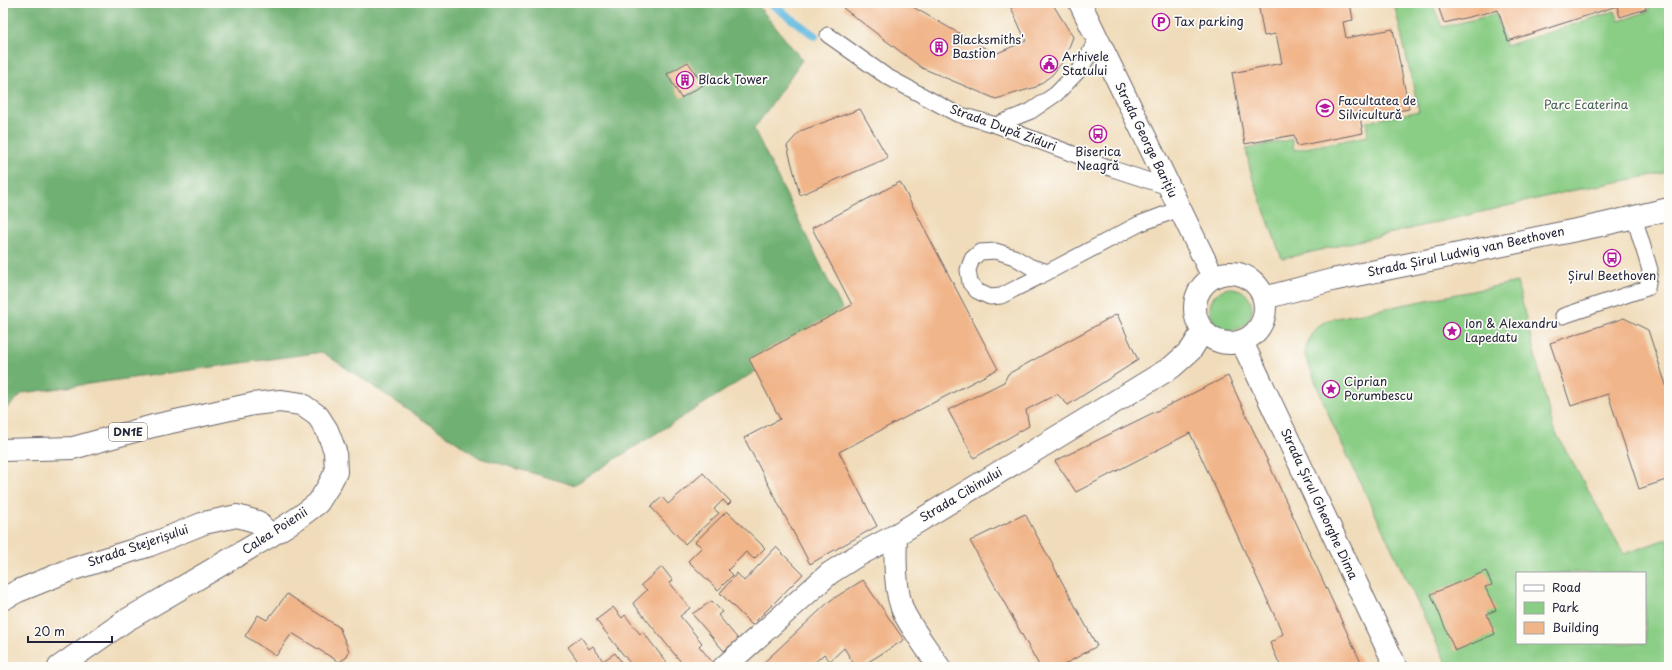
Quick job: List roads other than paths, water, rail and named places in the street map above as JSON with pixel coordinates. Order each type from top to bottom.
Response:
[{"type":"street","name":"Strada George Barițiu","points":[[1080,3],[1213,277]]},
{"type":"street","name":"Strada Șirul Ludwig van Beethoven","points":[[1264,298],[1332,280],[1669,209]]},
{"type":"street","points":[[1230,273],[1240,274],[1249,278],[1256,284],[1264,298],[1264,319],[1259,329],[1252,336],[1242,342],[1232,344],[1221,343],[1211,338],[1203,331],[1197,321],[1194,309],[1196,298],[1201,287],[1213,277],[1230,273]]},
{"type":"street","name":"Strada Cibinului","points":[[724,667],[830,573],[855,557],[896,535],[1172,367],[1191,350],[1203,331]]},
{"type":"street","name":"Strada Șirul Gheorghe Dima","points":[[1242,342],[1396,667]]},
{"type":"street","name":"Calea Poienii","points":[[3,450],[72,448],[153,426],[253,404],[280,401],[301,404],[318,416],[327,430],[336,451],[336,472],[318,503],[270,536],[125,621],[59,667]]},
{"type":"street","name":"Strada Stejerișului","points":[[3,599],[18,591],[70,570],[150,545],[204,523],[237,516],[258,522],[270,536]]},
{"type":"street","points":[[896,535],[899,596],[905,614],[939,667]]},
{"type":"lane","name":"Strada După Ziduri","points":[[828,35],[886,76],[957,114],[996,125],[1113,169],[1168,187]]},
{"type":"lane","points":[[996,125],[1031,110],[1056,94],[1082,67],[1097,39]]},
{"type":"lane","points":[[1048,272],[1031,267],[1014,257],[996,251],[980,252],[972,259],[968,270],[970,283],[977,291],[990,297],[1001,296],[1048,272],[1139,224],[1179,209]]},
{"type":"lane","points":[[1563,316],[1647,288],[1650,270],[1634,217]]},
{"type":"waterway","points":[[770,3],[815,36]]},
{"type":"place","name":"Tax parking","points":[[1161,22]]},
{"type":"place","name":"Blacksmiths' Bastion","points":[[939,47]]},
{"type":"place","name":"Arhivele Statului","points":[[1049,64]]},
{"type":"place","name":"Black Tower","points":[[685,80]]},
{"type":"place","name":"Facultatea de Silvicultură","points":[[1325,108]]},
{"type":"place","name":"Biserica Neagră","points":[[1098,134]]},
{"type":"place","name":"Șirul Beethoven","points":[[1612,258]]},
{"type":"place","name":"Ion & Alexandru Lapedatu","points":[[1452,331]]},
{"type":"place","name":"Ciprian Porumbescu","points":[[1331,389]]},
{"type":"park label","name":"Parc Ecaterina","points":[[1586,105]]}]
